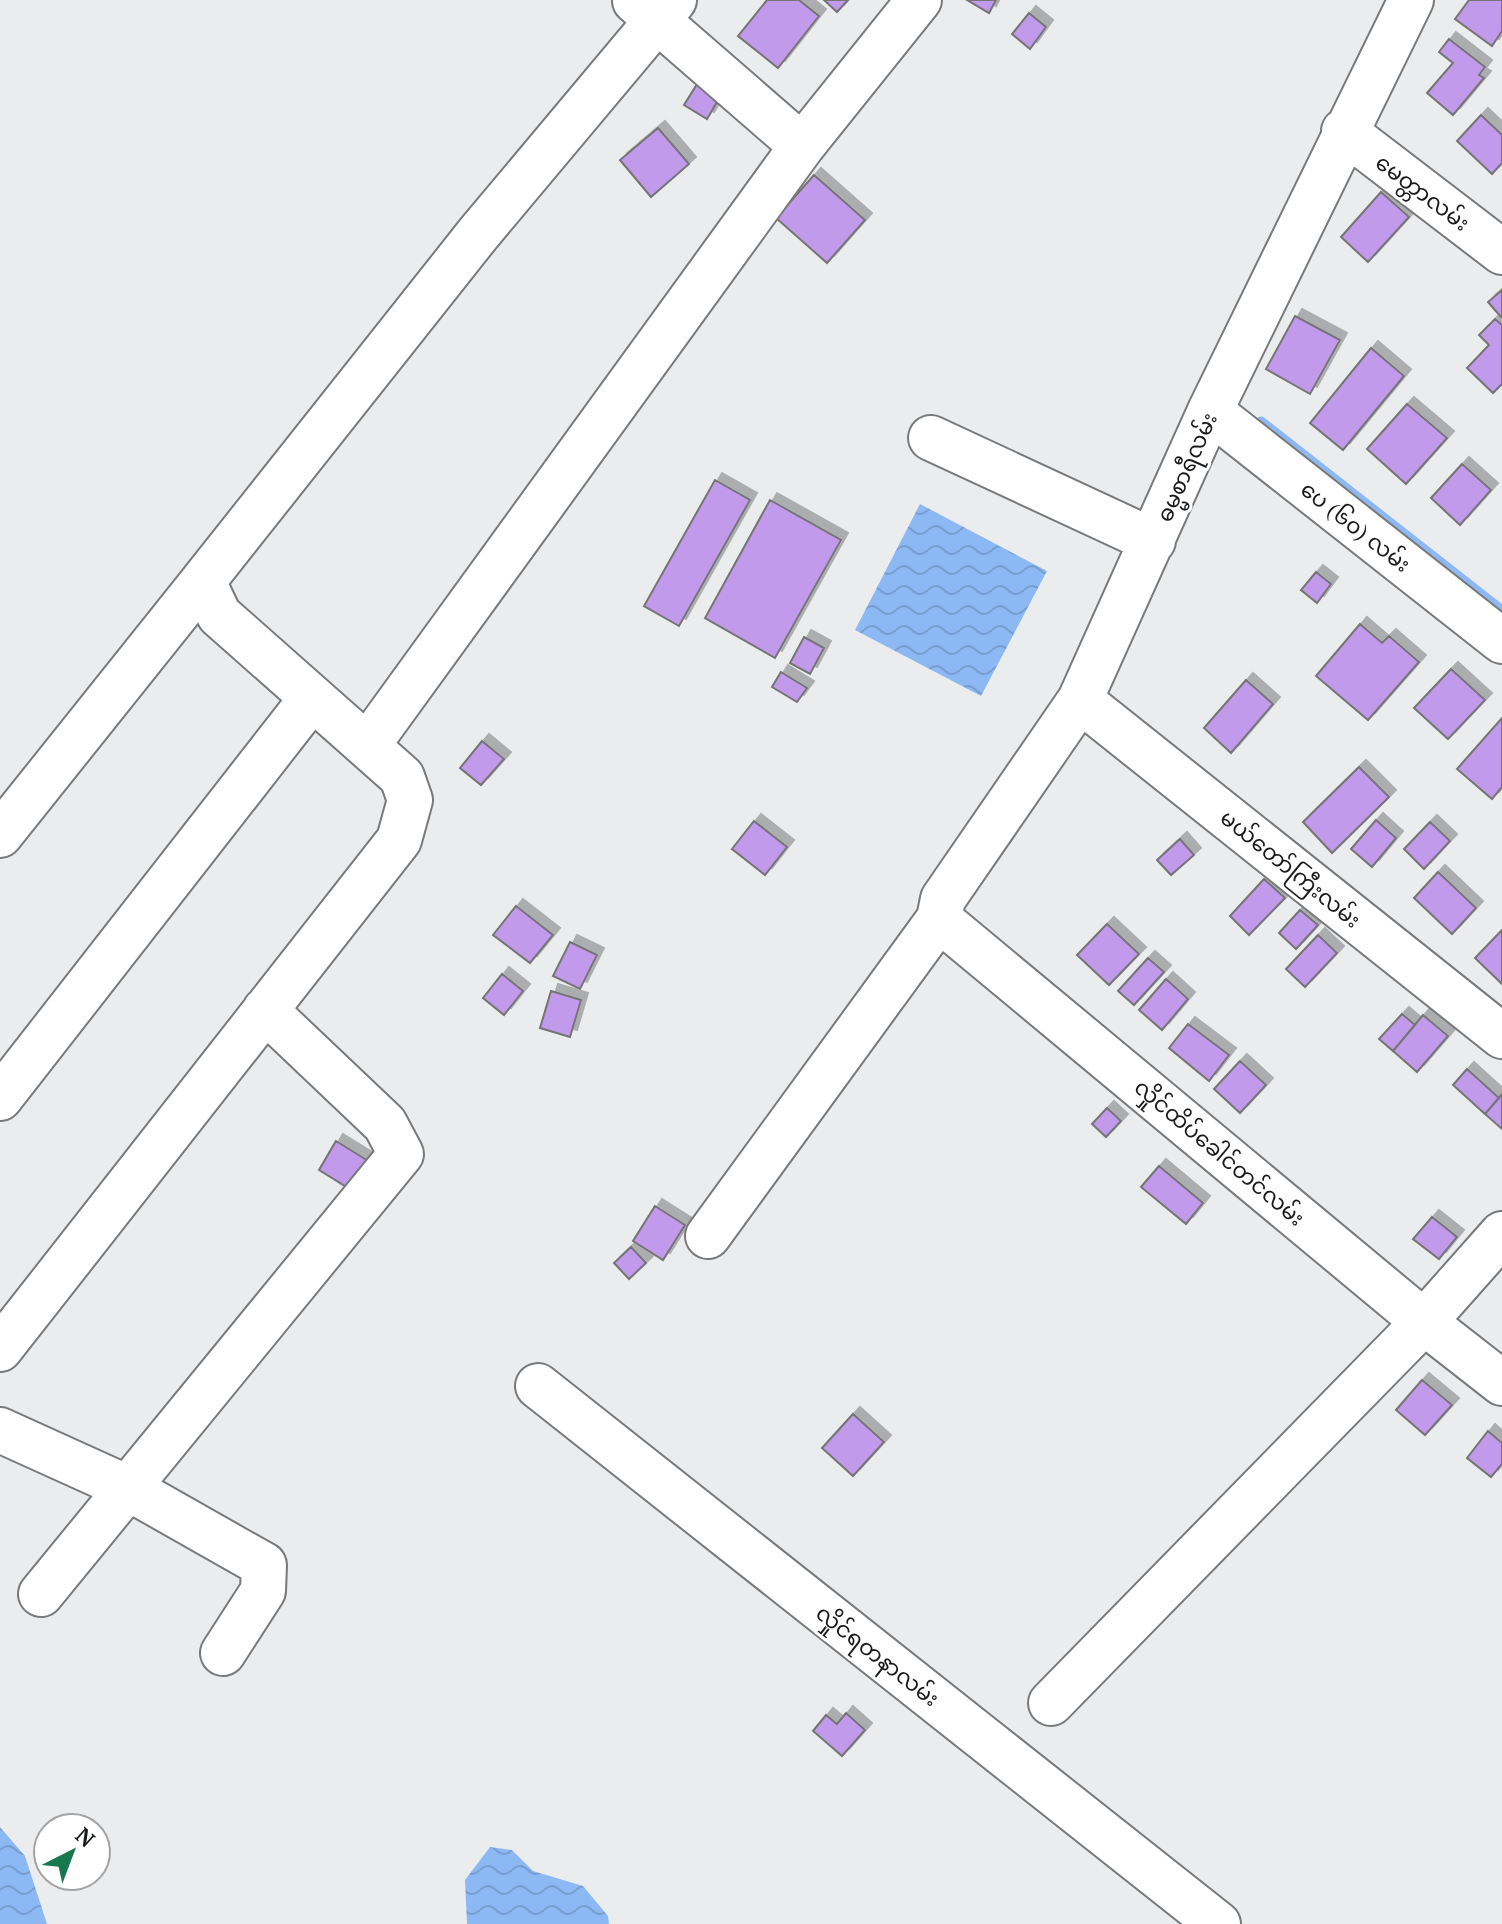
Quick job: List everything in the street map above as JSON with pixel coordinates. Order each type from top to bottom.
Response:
[{"type":"street","points":[[367,746],[802,146],[919,0]]},
{"type":"street","name":"ဓမ္မစာရီလမ်း","points":[[708,1236],[939,919],[943,899],[1080,700],[1210,411],[1344,131],[1411,0]]},
{"type":"street","points":[[0,835],[655,7],[802,146]]},
{"type":"street","name":"မေတ္တာလမ်း","points":[[1344,131],[1502,252]]},
{"type":"street","name":"ပေ (၆၀) လမ်း","points":[[1210,411],[1502,641]]},
{"type":"street","points":[[931,438],[1153,541]]},
{"type":"street","points":[[0,1349],[399,840],[410,800],[402,777],[219,615],[203,581]]},
{"type":"street","points":[[0,1098],[312,698]]},
{"type":"street","name":"မယ်တော်ကြီးလမ်း","points":[[1080,700],[1502,1036]]},
{"type":"street","name":"လှိုင်ထိပ်ခေါင်တင်လမ်း","points":[[939,919],[1424,1322],[1502,1383]]},
{"type":"street","points":[[41,1594],[401,1154],[385,1124],[265,1010]]},
{"type":"street","points":[[1051,1703],[1424,1322],[1502,1234]]},
{"type":"street","name":"လှိုင်ရတနာလမ်း","points":[[538,1386],[1218,1924]]},
{"type":"street","points":[[0,1430],[128,1488],[264,1565],[263,1591],[223,1653]]},
{"type":"water","points":[[920,504],[1047,571],[981,696],[855,630]]},
{"type":"water","points":[[0,1827],[25,1856],[32,1878],[32,1892],[37,1892],[47,1924],[0,1924]]},
{"type":"water","points":[[490,1847],[512,1850],[533,1871],[583,1886],[608,1916],[609,1924],[467,1924],[465,1880]]},
{"type":"building","points":[[767,0],[799,0],[819,16],[778,68],[738,36]]},
{"type":"building","points":[[824,0],[848,0],[837,12]]},
{"type":"building","points":[[967,0],[996,0],[989,13]]},
{"type":"building","points":[[1469,0],[1502,0],[1502,31],[1492,46],[1455,19]]},
{"type":"building","points":[[1029,13],[1046,27],[1030,49],[1012,34]]},
{"type":"building","points":[[1449,39],[1485,67],[1479,75],[1484,78],[1453,115],[1427,93],[1453,63],[1439,52]]},
{"type":"building","points":[[699,81],[721,95],[707,119],[684,105]]},
{"type":"building","points":[[1481,115],[1502,135],[1502,163],[1492,174],[1457,141]]},
{"type":"building","points":[[658,128],[689,164],[651,197],[620,160]]},
{"type":"building","points":[[814,175],[865,220],[827,263],[776,218]]},
{"type":"building","points":[[1381,192],[1409,217],[1368,262],[1341,237]]},
{"type":"building","points":[[1502,290],[1502,316],[1501,317],[1488,302]]},
{"type":"building","points":[[1295,316],[1340,340],[1310,394],[1266,369]]},
{"type":"building","points":[[1495,319],[1502,325],[1502,384],[1493,393],[1467,368],[1489,345],[1479,335]]},
{"type":"building","points":[[1371,348],[1404,376],[1343,450],[1310,423]]},
{"type":"building","points":[[1407,404],[1447,438],[1406,484],[1367,449]]},
{"type":"building","points":[[1462,464],[1491,490],[1460,525],[1431,498]]},
{"type":"building","points":[[715,480],[750,500],[679,626],[644,606]]},
{"type":"building","points":[[770,500],[841,540],[775,658],[705,618]]},
{"type":"building","points":[[1316,572],[1331,584],[1317,603],[1301,590]]},
{"type":"building","points":[[1360,624],[1382,643],[1389,636],[1419,662],[1368,720],[1316,676]]},
{"type":"building","points":[[804,637],[824,648],[810,674],[790,663]]},
{"type":"building","points":[[1451,669],[1485,700],[1448,739],[1414,708]]},
{"type":"building","points":[[781,672],[807,688],[797,702],[772,687]]},
{"type":"building","points":[[1246,680],[1273,704],[1231,753],[1204,728]]},
{"type":"building","points":[[1502,718],[1502,787],[1492,799],[1457,769]]},
{"type":"building","points":[[482,741],[504,759],[481,785],[460,768]]},
{"type":"building","points":[[1359,767],[1389,797],[1332,853],[1303,822]]},
{"type":"building","points":[[1376,820],[1396,838],[1372,867],[1351,849]]},
{"type":"building","points":[[754,821],[787,847],[765,875],[732,849]]},
{"type":"building","points":[[1430,822],[1450,841],[1424,869],[1404,849]]},
{"type":"building","points":[[1180,839],[1194,855],[1171,875],[1157,860]]},
{"type":"building","points":[[1438,872],[1476,908],[1452,934],[1414,898]]},
{"type":"building","points":[[1264,879],[1285,898],[1249,935],[1230,916]]},
{"type":"building","points":[[516,906],[553,935],[530,963],[493,935]]},
{"type":"building","points":[[1300,910],[1318,925],[1296,949],[1279,933]]},
{"type":"building","points":[[1107,924],[1139,954],[1109,985],[1077,955]]},
{"type":"building","points":[[1502,930],[1502,984],[1475,958]]},
{"type":"building","points":[[1318,935],[1337,953],[1305,987],[1286,969]]},
{"type":"building","points":[[570,942],[597,955],[580,989],[553,976]]},
{"type":"building","points":[[1148,958],[1164,972],[1134,1005],[1118,991]]},
{"type":"building","points":[[502,974],[523,991],[504,1015],[483,998]]},
{"type":"building","points":[[1166,979],[1188,999],[1162,1030],[1139,1010]]},
{"type":"building","points":[[551,991],[581,1000],[570,1037],[540,1028]]},
{"type":"building","points":[[1402,1014],[1415,1025],[1393,1051],[1379,1039]]},
{"type":"building","points":[[1423,1015],[1448,1036],[1417,1072],[1393,1051]]},
{"type":"building","points":[[1188,1024],[1229,1055],[1209,1081],[1169,1048]]},
{"type":"building","points":[[1240,1061],[1266,1085],[1240,1113],[1214,1089]]},
{"type":"building","points":[[1467,1069],[1499,1098],[1485,1114],[1453,1085]]},
{"type":"building","points":[[1502,1094],[1502,1129],[1485,1114]]},
{"type":"building","points":[[1107,1108],[1121,1121],[1106,1137],[1092,1124]]},
{"type":"building","points":[[336,1141],[370,1162],[353,1191],[319,1170]]},
{"type":"building","points":[[1159,1166],[1203,1203],[1186,1224],[1141,1187]]},
{"type":"building","points":[[655,1206],[685,1225],[663,1260],[633,1241]]},
{"type":"building","points":[[1432,1217],[1457,1237],[1439,1259],[1413,1239]]},
{"type":"building","points":[[631,1247],[646,1263],[629,1279],[614,1263]]},
{"type":"building","points":[[1422,1380],[1452,1405],[1425,1435],[1396,1410]]},
{"type":"building","points":[[853,1414],[884,1442],[853,1476],[822,1448]]},
{"type":"building","points":[[1488,1431],[1502,1443],[1502,1464],[1491,1477],[1467,1458]]},
{"type":"building","points":[[846,1713],[865,1730],[842,1756],[813,1731],[826,1715],[837,1724]]},
{"type":"waterway","points":[[1261,422],[1502,611]]}]
